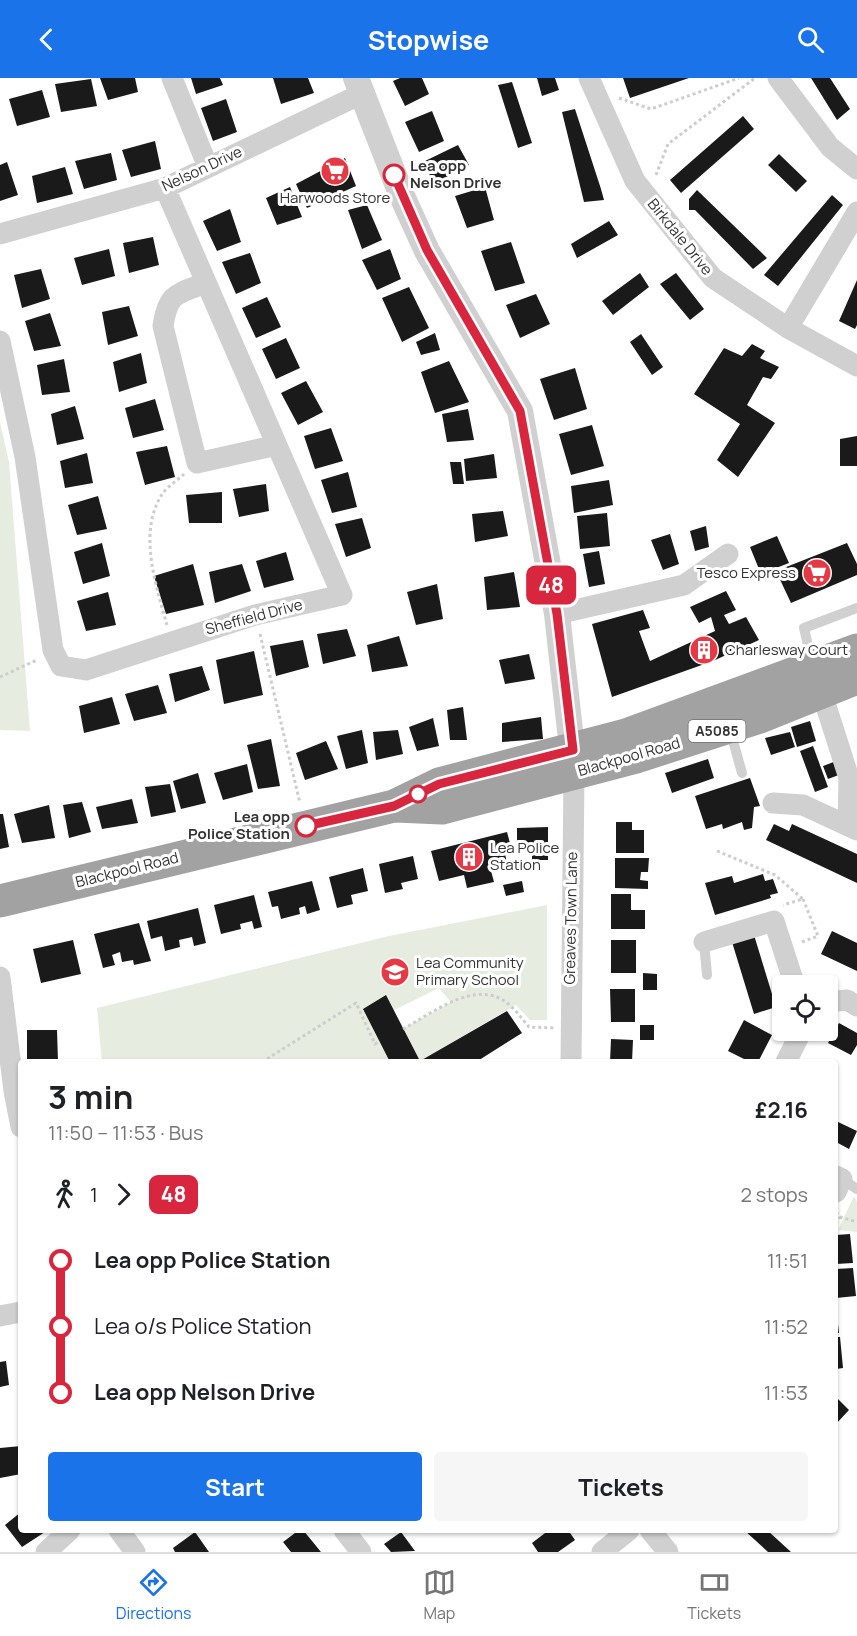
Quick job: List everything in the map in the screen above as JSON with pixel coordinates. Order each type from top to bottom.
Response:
[{"type":"highway","name":"Blackpool Road","points":[[0,901],[394,806],[439,784],[574,762],[626,735],[724,715],[818,679],[857,650]]},
{"type":"highway","name":"Blackpool Road","points":[[818,679],[857,678]]},
{"type":"street","points":[[172,78],[208,167]]},
{"type":"street","points":[[778,78],[830,147],[857,169]]},
{"type":"street","name":"Birkdale Drive","points":[[591,84],[635,181],[713,278],[788,328],[857,366]]},
{"type":"street","points":[[358,86],[427,250],[520,411],[557,614],[574,762]]},
{"type":"street","name":"Nelson Drive","points":[[0,234],[165,188],[358,86]]},
{"type":"street","name":"Sheffield Drive","points":[[53,650],[61,666],[86,670],[255,615],[342,595],[165,188]]},
{"type":"street","points":[[788,328],[857,212]]},
{"type":"street","points":[[206,283],[180,292],[166,304],[163,326],[196,463],[277,445]]},
{"type":"street","points":[[0,341],[25,457],[53,650]]},
{"type":"street","points":[[557,614],[684,585],[728,555]]},
{"type":"street","points":[[773,803],[803,805],[852,828],[849,778],[818,679]]},
{"type":"street","name":"Greaves Town Lane","points":[[571,1059],[574,762]]},
{"type":"street","points":[[704,942],[774,921],[792,975]]},
{"type":"street","points":[[0,978],[18,1112]]},
{"type":"street","points":[[838,1001],[847,1000],[857,1006]]},
{"type":"street","points":[[789,1059],[797,1041]]},
{"type":"street","points":[[0,1316],[18,1313]]},
{"type":"street","points":[[46,1552],[67,1533]]},
{"type":"street","points":[[121,1533],[135,1552]]},
{"type":"street","points":[[346,1533],[361,1552]]},
{"type":"street","points":[[602,1552],[625,1533]]},
{"type":"street","points":[[652,1533],[668,1552]]},
{"type":"lane","points":[[818,679],[804,628],[857,608]]},
{"type":"lane","points":[[724,715],[742,773]]},
{"type":"lane","points":[[704,942],[706,975]]},
{"type":"path","points":[[591,84],[651,109],[739,78]]},
{"type":"path","points":[[647,196],[668,144],[755,78]]},
{"type":"path","points":[[171,641],[151,562],[154,513],[164,493],[196,463]]},
{"type":"path","points":[[255,615],[306,826]]},
{"type":"path","points":[[0,677],[18,670],[53,650]]},
{"type":"path","points":[[717,851],[775,875],[803,898],[818,936],[794,945],[785,953]]},
{"type":"path","points":[[774,921],[778,906],[803,898]]},
{"type":"path","points":[[403,1029],[451,1002],[483,994],[500,998],[529,1027],[570,1027]]},
{"type":"path","points":[[267,1059],[356,1003],[375,1044],[380,1041]]},
{"type":"path","points":[[838,1214],[857,1222]]},
{"type":"path","points":[[838,1220],[840,1217]]},
{"type":"shaded area","points":[[0,422],[9,462],[30,731],[0,730]]},
{"type":"shaded area","name":"Lea Community Primary School","points":[[547,905],[547,1020],[530,1020],[516,1005],[423,1059],[419,1059],[403,1029],[451,1002],[439,988],[394,1010],[364,1009],[389,1059],[102,1059],[97,1008],[389,936]]},
{"type":"shaded area","points":[[854,1196],[857,1202],[857,1232],[838,1230]]},
{"type":"building","points":[[100,78],[135,78],[138,92],[108,100]]},
{"type":"building","points":[[191,78],[220,78],[223,85],[196,94]]},
{"type":"building","points":[[273,78],[308,78],[314,93],[281,104]]},
{"type":"building","points":[[400,78],[422,78],[429,94],[405,106],[393,81]]},
{"type":"building","points":[[537,78],[555,78],[559,90],[542,96]]},
{"type":"building","points":[[623,78],[689,78],[630,98]]},
{"type":"building","points":[[811,78],[830,78],[850,109],[837,120]]},
{"type":"building","points":[[91,79],[97,106],[61,112],[55,84]]},
{"type":"building","points":[[512,82],[532,143],[518,148],[498,85]]},
{"type":"building","points":[[42,90],[50,117],[17,126],[9,99]]},
{"type":"building","points":[[226,99],[237,132],[213,141],[201,108]]},
{"type":"building","points":[[575,109],[604,200],[584,202],[562,112]]},
{"type":"building","points":[[432,111],[444,141],[419,152],[405,122]]},
{"type":"building","points":[[743,116],[754,129],[681,193],[670,180]]},
{"type":"building","points":[[155,141],[161,169],[131,177],[122,150]]},
{"type":"building","points":[[458,145],[469,165],[433,185],[425,161]]},
{"type":"building","points":[[111,153],[117,180],[84,189],[75,161]]},
{"type":"building","points":[[779,154],[807,181],[796,192],[768,165]]},
{"type":"building","name":"Harwoods Store","points":[[345,158],[356,186],[307,208],[296,184]]},
{"type":"building","points":[[7,162],[18,195],[0,201],[0,165]]},
{"type":"building","points":[[65,167],[73,194],[37,203],[32,176]]},
{"type":"building","points":[[290,187],[302,217],[277,225],[266,198]]},
{"type":"building","points":[[485,187],[494,220],[467,228],[455,196]]},
{"type":"building","points":[[697,190],[767,258],[753,269],[695,210],[689,210],[689,199]]},
{"type":"building","points":[[832,195],[843,205],[778,286],[764,275]]},
{"type":"building","points":[[367,205],[382,240],[362,249],[348,210]]},
{"type":"building","points":[[230,209],[241,242],[217,251],[203,221]]},
{"type":"building","points":[[609,221],[618,235],[577,258],[571,244]]},
{"type":"building","points":[[153,237],[159,265],[129,273],[123,243]]},
{"type":"building","points":[[511,242],[525,283],[495,291],[481,251]]},
{"type":"building","points":[[109,249],[115,276],[82,285],[74,258]]},
{"type":"building","points":[[390,249],[401,279],[377,290],[362,260]]},
{"type":"building","points":[[250,253],[261,283],[236,294],[222,262]]},
{"type":"building","points":[[41,269],[50,299],[22,308],[14,275]]},
{"type":"building","points":[[640,273],[649,287],[613,315],[602,301]]},
{"type":"building","points":[[676,273],[704,309],[690,320],[660,284]]},
{"type":"building","points":[[857,280],[857,325],[855,329],[839,321]]},
{"type":"building","points":[[409,287],[429,328],[402,342],[382,298]]},
{"type":"building","points":[[536,294],[550,324],[520,338],[506,305]]},
{"type":"building","points":[[267,297],[281,327],[256,338],[242,308]]},
{"type":"building","points":[[129,306],[138,336],[108,345],[102,312]]},
{"type":"building","points":[[50,313],[61,346],[34,351],[25,321]]},
{"type":"building","points":[[435,333],[440,350],[421,355],[416,342]]},
{"type":"building","points":[[641,334],[663,367],[652,375],[630,342]]},
{"type":"building","points":[[286,338],[300,368],[276,379],[262,349]]},
{"type":"building","points":[[752,344],[765,351],[760,358],[779,367],[771,379],[763,377],[747,405],[775,423],[738,477],[717,460],[740,424],[694,394],[724,348],[742,356]]},
{"type":"building","points":[[141,353],[147,383],[119,392],[113,362]]},
{"type":"building","points":[[64,359],[70,392],[42,395],[37,365]]},
{"type":"building","points":[[449,361],[469,402],[435,413],[421,372]]},
{"type":"building","points":[[575,368],[587,409],[554,420],[540,379]]},
{"type":"building","points":[[306,381],[323,412],[298,425],[281,393]]},
{"type":"building","points":[[155,399],[164,430],[133,438],[125,408]]},
{"type":"building","points":[[75,406],[84,439],[57,445],[51,414]]},
{"type":"building","points":[[468,409],[474,440],[447,442],[442,414]]},
{"type":"building","points":[[592,425],[604,466],[571,475],[559,434]]},
{"type":"building","points":[[331,428],[343,461],[315,469],[304,436]]},
{"type":"building","points":[[857,436],[857,466],[840,466],[840,439]]},
{"type":"building","points":[[167,446],[175,477],[145,485],[136,452]]},
{"type":"building","points":[[87,453],[93,483],[65,488],[60,461]]},
{"type":"building","points":[[494,454],[497,478],[466,481],[464,459]]},
{"type":"building","points":[[450,462],[461,462],[464,484],[453,484]]},
{"type":"building","points":[[348,472],[357,507],[332,513],[321,480]]},
{"type":"building","points":[[609,480],[613,505],[574,513],[571,486]]},
{"type":"building","points":[[266,484],[269,511],[239,517],[233,489]]},
{"type":"building","points":[[222,492],[222,523],[189,523],[186,495]]},
{"type":"building","points":[[98,496],[107,529],[77,535],[68,505]]},
{"type":"building","points":[[503,511],[508,536],[475,542],[472,514]]},
{"type":"building","points":[[607,513],[610,546],[580,549],[577,516]]},
{"type":"building","points":[[362,518],[371,548],[346,557],[335,524]]},
{"type":"building","points":[[706,526],[709,547],[695,551],[690,531]]},
{"type":"building","points":[[670,534],[679,564],[663,570],[651,540]]},
{"type":"building","points":[[777,536],[789,563],[761,574],[750,547]]},
{"type":"building","points":[[102,543],[110,576],[83,584],[74,552]]},
{"type":"building","name":"Tesco Express","points":[[847,543],[857,564],[857,575],[791,603],[776,571]]},
{"type":"building","points":[[599,551],[605,584],[589,587],[583,554]]},
{"type":"building","points":[[286,552],[294,580],[264,588],[256,561]]},
{"type":"building","points":[[193,564],[204,605],[166,614],[154,576]]},
{"type":"building","points":[[242,564],[251,591],[215,603],[209,572]]},
{"type":"building","points":[[514,572],[520,607],[487,610],[484,577]]},
{"type":"building","points":[[437,584],[443,619],[416,625],[407,592]]},
{"type":"building","name":"Charlesway Court","points":[[726,591],[736,610],[724,615],[729,624],[746,617],[759,640],[713,661],[612,697],[592,624],[643,610],[650,628],[639,631],[650,661],[715,631],[711,617],[699,623],[690,607]]},
{"type":"building","points":[[108,592],[116,625],[86,631],[77,601]]},
{"type":"building","points":[[347,629],[356,656],[323,664],[317,634]]},
{"type":"building","points":[[399,636],[408,666],[372,672],[367,645]]},
{"type":"building","points":[[303,640],[309,667],[276,676],[270,646]]},
{"type":"building","points":[[254,651],[263,695],[224,704],[216,660]]},
{"type":"building","points":[[529,654],[535,679],[505,684],[499,660]]},
{"type":"building","points":[[202,666],[210,690],[175,702],[169,674]]},
{"type":"building","points":[[158,685],[167,713],[134,721],[125,694]]},
{"type":"building","points":[[112,697],[120,724],[84,733],[79,706]]},
{"type":"building","points":[[463,707],[467,740],[450,740],[447,710]]},
{"type":"building","points":[[541,717],[543,739],[502,742],[502,723]]},
{"type":"building","points":[[433,718],[439,746],[417,751],[409,727]]},
{"type":"building","points":[[810,721],[816,741],[797,747],[791,727]]},
{"type":"building","points":[[362,730],[368,763],[346,769],[337,736]]},
{"type":"building","points":[[398,730],[403,754],[376,760],[373,732]]},
{"type":"building","points":[[790,732],[795,747],[771,755],[765,738]]},
{"type":"building","points":[[271,739],[280,786],[258,789],[247,745]]},
{"type":"building","points":[[326,741],[338,769],[305,780],[296,753]]},
{"type":"building","points":[[813,746],[828,787],[815,792],[800,751]]},
{"type":"building","points":[[708,759],[714,778],[672,793],[665,773]]},
{"type":"building","points":[[839,760],[844,773],[828,779],[823,766]]},
{"type":"building","points":[[247,764],[253,792],[223,800],[214,773]]},
{"type":"building","points":[[198,773],[206,803],[181,809],[173,781]]},
{"type":"building","points":[[750,778],[760,806],[754,807],[752,828],[744,830],[742,822],[723,829],[722,824],[706,829],[695,796]]},
{"type":"building","points":[[170,784],[176,812],[151,817],[145,787]]},
{"type":"building","points":[[132,799],[138,823],[102,829],[96,807]]},
{"type":"building","points":[[82,802],[91,832],[69,838],[63,805]]},
{"type":"building","points":[[49,805],[55,838],[22,843],[14,814]]},
{"type":"building","points":[[0,814],[3,814],[9,847],[0,849]]},
{"type":"building","points":[[616,822],[632,822],[632,830],[644,830],[644,853],[616,853]]},
{"type":"building","points":[[774,824],[789,831],[792,824],[857,854],[857,883],[766,840]]},
{"type":"building","points":[[548,827],[548,860],[532,860],[532,844],[517,845],[517,828]]},
{"type":"building","name":"Lea Police Station","points":[[507,832],[511,847],[504,849],[507,863],[490,867],[494,882],[467,888],[464,875],[439,881],[431,851]]},
{"type":"building","points":[[413,856],[418,879],[401,883],[403,889],[385,893],[379,864]]},
{"type":"building","points":[[615,858],[649,858],[648,872],[641,872],[640,880],[648,881],[648,889],[615,888]]},
{"type":"building","points":[[363,868],[368,891],[351,895],[353,904],[337,908],[329,877]]},
{"type":"building","points":[[763,874],[765,881],[773,879],[778,893],[770,895],[771,898],[715,915],[705,883],[732,876],[734,883]]},
{"type":"building","points":[[312,881],[320,910],[307,914],[305,906],[299,908],[300,914],[281,919],[278,906],[272,907],[268,892]]},
{"type":"building","points":[[522,881],[524,892],[506,896],[503,885]]},
{"type":"building","points":[[611,894],[631,894],[631,910],[645,910],[645,929],[611,929]]},
{"type":"building","points":[[254,895],[262,927],[254,929],[252,921],[240,924],[241,929],[221,934],[214,905]]},
{"type":"building","points":[[198,908],[206,943],[194,946],[192,937],[179,940],[180,947],[165,951],[162,936],[151,939],[147,921]]},
{"type":"building","points":[[139,923],[151,961],[134,965],[133,960],[122,962],[120,952],[112,955],[115,965],[103,968],[94,934]]},
{"type":"building","points":[[832,931],[857,943],[857,971],[821,954]]},
{"type":"building","points":[[754,935],[772,994],[772,1008],[754,1014],[732,942]]},
{"type":"building","points":[[73,940],[81,974],[41,983],[33,949]]},
{"type":"building","points":[[611,940],[636,940],[636,973],[611,973]]},
{"type":"building","points":[[643,973],[657,974],[657,990],[643,990]]},
{"type":"building","points":[[610,989],[635,989],[635,1022],[611,1022]]},
{"type":"building","name":"Lea Community Primary School","points":[[386,995],[419,1059],[388,1059],[363,1009]]},
{"type":"building","name":"Lea Community Primary School","points":[[507,1011],[522,1033],[481,1059],[423,1059]]},
{"type":"building","points":[[744,1020],[772,1035],[760,1059],[744,1059],[728,1051]]},
{"type":"building","points":[[839,1023],[857,1033],[857,1045],[851,1055],[828,1043],[838,1041]]},
{"type":"building","points":[[640,1025],[654,1025],[654,1040],[640,1040]]},
{"type":"building","points":[[27,1030],[57,1030],[58,1059],[27,1059]]},
{"type":"building","points":[[611,1039],[633,1040],[632,1059],[610,1059]]},
{"type":"building","points":[[838,1122],[857,1131],[849,1149],[838,1143]]},
{"type":"building","points":[[850,1234],[853,1263],[838,1264],[838,1235]]},
{"type":"building","points":[[853,1268],[856,1296],[838,1298],[838,1269]]},
{"type":"building","points":[[838,1337],[840,1337],[843,1368],[838,1369]]},
{"type":"building","points":[[6,1361],[9,1385],[0,1387],[0,1362]]},
{"type":"building","points":[[838,1399],[849,1410],[838,1422]]},
{"type":"building","points":[[18,1446],[18,1475],[0,1478],[0,1448]]},
{"type":"building","points":[[18,1514],[18,1533],[43,1533],[22,1547],[5,1525]]},
{"type":"building","points":[[196,1533],[209,1552],[175,1552],[173,1548]]},
{"type":"building","points":[[295,1533],[305,1533],[321,1552],[291,1552],[283,1542]]},
{"type":"building","points":[[402,1533],[415,1551],[391,1552],[384,1544]]},
{"type":"building","points":[[545,1533],[570,1533],[575,1540],[558,1552],[538,1552],[532,1543]]},
{"type":"building","points":[[747,1533],[770,1533],[791,1552],[768,1552]]},
{"type":"bus line","name":"48","points":[[306,826],[394,806],[439,784],[573,750],[557,614],[520,411],[427,250],[394,175]]},
{"type":"place","name":"Harwoods Store","points":[[335,171]]},
{"type":"place","name":"Lea opp Nelson Drive","points":[[394,175]]},
{"type":"place","name":"Tesco Express","points":[[817,573]]},
{"type":"place","name":"Charlesway Court","points":[[704,650]]},
{"type":"place","name":"Lea opp Police Station","points":[[306,826]]},
{"type":"place","name":"Lea Police Station","points":[[469,857]]},
{"type":"place","name":"Lea Community Primary School","points":[[395,972]]}]
